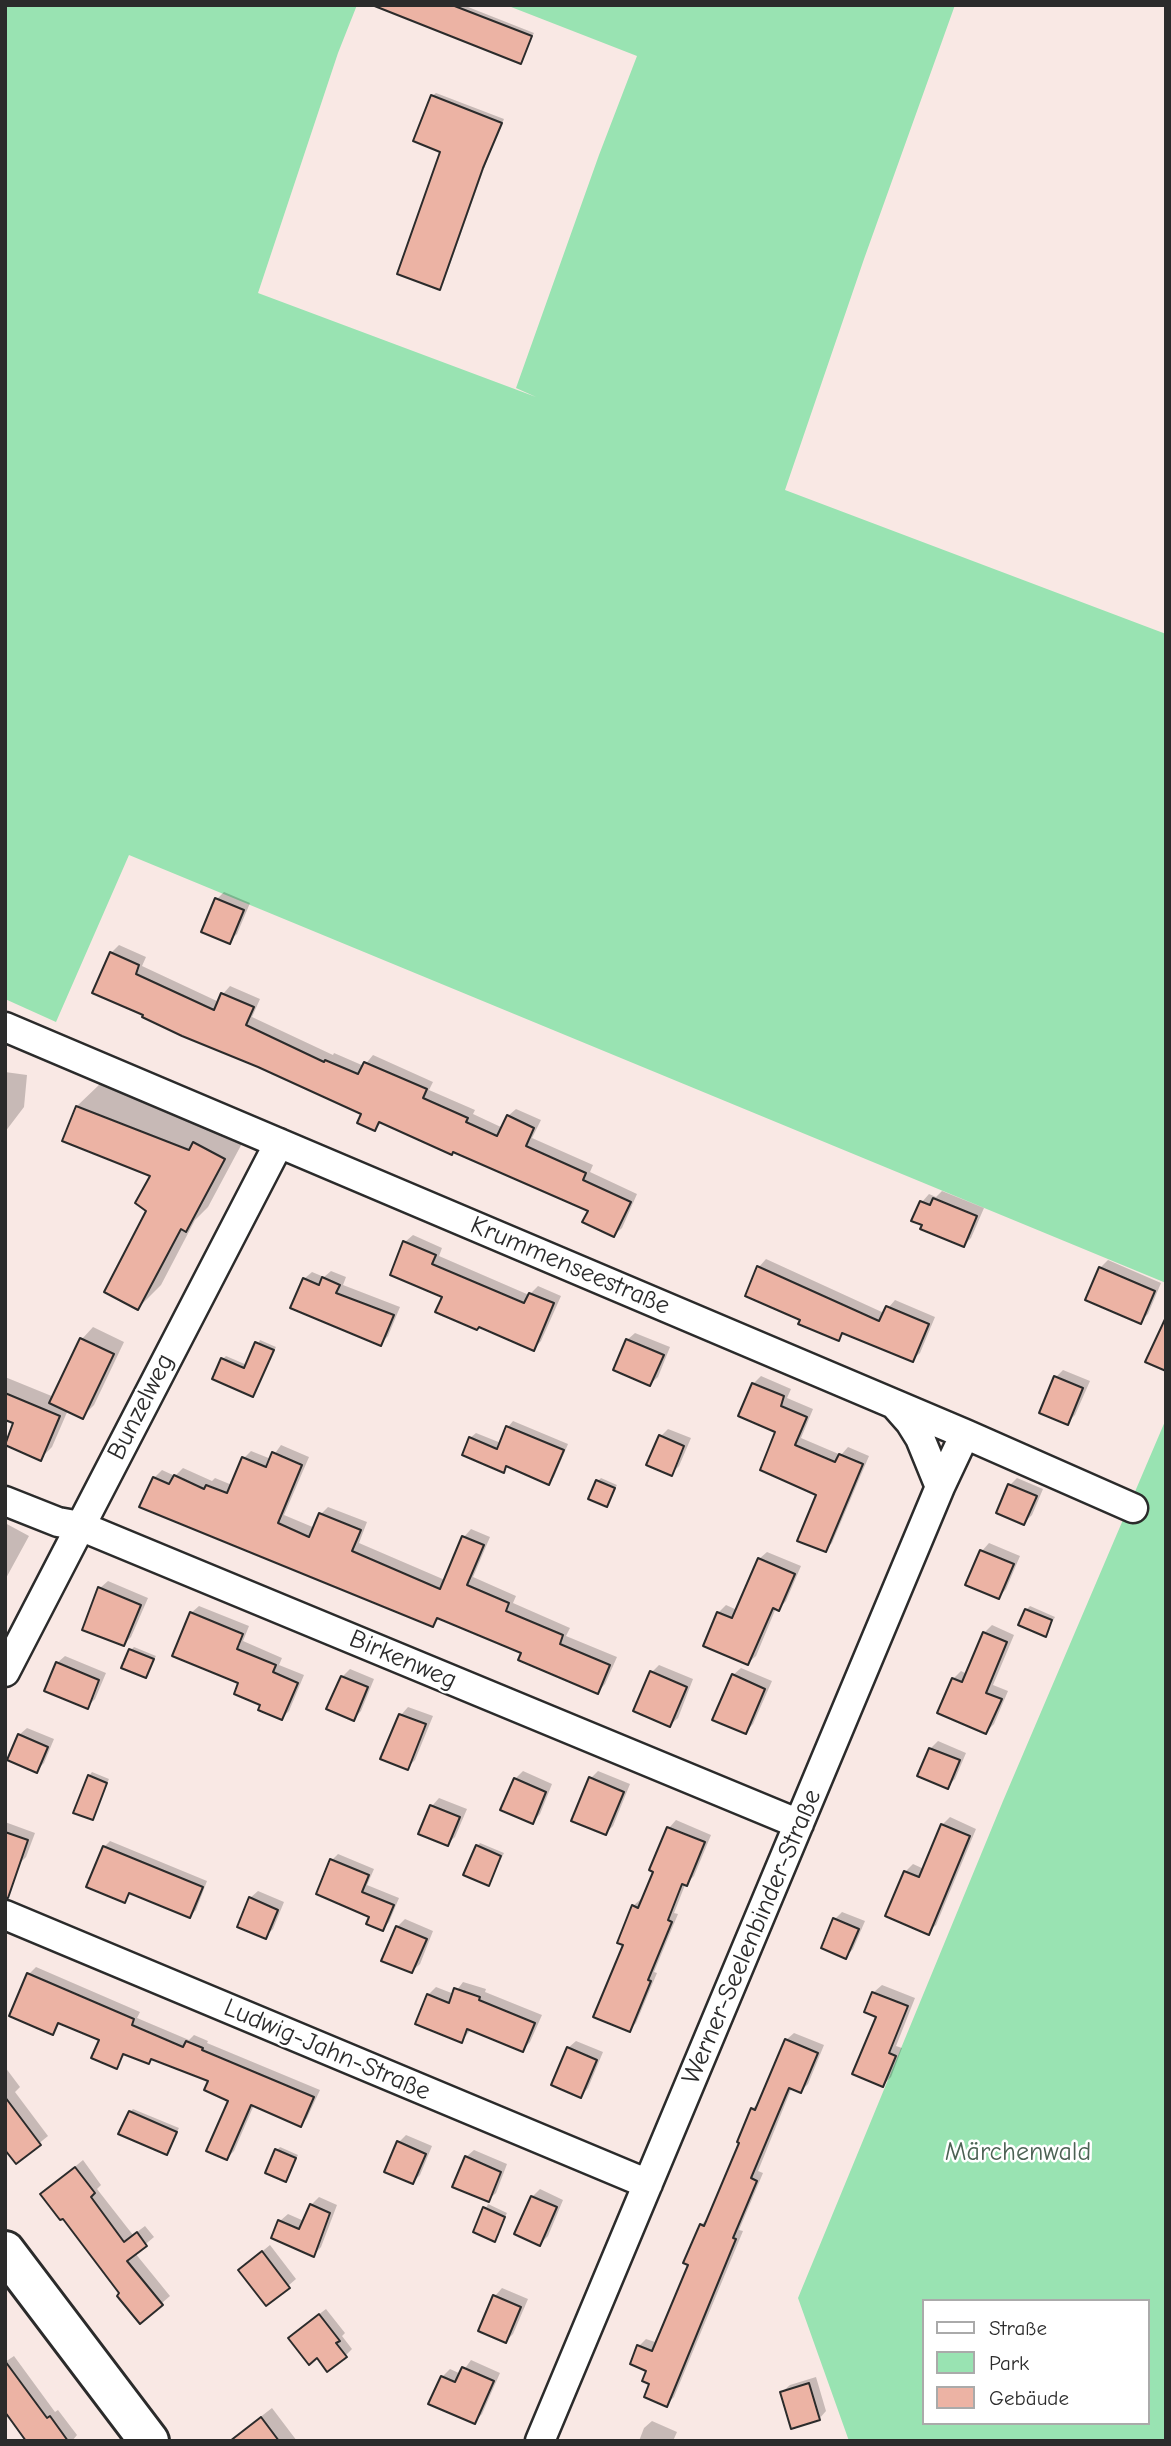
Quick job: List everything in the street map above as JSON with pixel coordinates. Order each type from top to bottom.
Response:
[{"type":"main road","points":[[5,2251],[149,2441]]},
{"type":"street","name":"Krummenseestraße","points":[[5,1027],[893,1403],[1133,1508]]},
{"type":"street","name":"Bunzelweg","points":[[5,1672],[279,1143]]},
{"type":"street","points":[[893,1403],[920,1438],[940,1487]]},
{"type":"street","name":"Werner-Seelenbinder-Straße","points":[[540,2441],[940,1487],[965,1434]]},
{"type":"street","name":"Birkenweg","points":[[5,1501],[58,1522],[80,1526],[799,1824]]},
{"type":"street","name":"Ludwig-Jahn-Straße","points":[[5,1915],[648,2184]]},
{"type":"green space","points":[[5,5],[357,5],[338,53],[258,293],[536,397],[516,388],[637,56],[506,5],[955,5],[785,490],[1166,634],[1166,1283],[129,855],[56,1022],[5,999]]},
{"type":"green space","name":"Märchenwald","points":[[1166,1419],[1166,2441],[849,2441],[798,2298],[1003,1801]]},
{"type":"building","points":[[372,5],[452,5],[532,36],[521,64]]},
{"type":"building","points":[[431,95],[502,123],[483,168],[440,290],[397,274],[440,152],[413,141]]},
{"type":"building","points":[[215,898],[244,910],[230,944],[201,932]]},
{"type":"building","points":[[110,952],[139,965],[136,974],[214,1010],[221,993],[254,1007],[246,1025],[324,1062],[325,1060],[358,1074],[364,1062],[427,1089],[423,1098],[468,1118],[466,1122],[497,1136],[507,1115],[534,1128],[526,1146],[586,1173],[583,1180],[631,1202],[614,1237],[582,1222],[588,1211],[379,1122],[375,1131],[357,1123],[361,1114],[182,1036],[142,1017],[143,1015],[92,993]]},
{"type":"building","points":[[76,1106],[189,1150],[193,1142],[225,1159],[186,1232],[181,1229],[138,1310],[104,1292],[146,1211],[135,1203],[150,1176],[62,1141]]},
{"type":"building","points":[[933,1198],[977,1216],[964,1247],[920,1229],[922,1225],[911,1221],[920,1201],[930,1205]]},
{"type":"building","points":[[403,1241],[436,1255],[432,1264],[524,1303],[529,1293],[554,1303],[534,1351],[479,1327],[477,1330],[435,1312],[442,1297],[390,1275]]},
{"type":"building","points":[[757,1266],[879,1321],[886,1306],[929,1324],[913,1362],[842,1333],[839,1341],[798,1324],[800,1320],[745,1296]]},
{"type":"building","points":[[1099,1267],[1155,1291],[1141,1324],[1085,1300]]},
{"type":"building","points":[[322,1277],[340,1285],[336,1293],[394,1315],[381,1346],[290,1308],[303,1278],[319,1285]]},
{"type":"building","points":[[1166,1317],[1166,1371],[1145,1362]]},
{"type":"building","points":[[80,1338],[114,1354],[83,1419],[49,1403]]},
{"type":"building","points":[[626,1339],[664,1355],[650,1386],[613,1370]]},
{"type":"building","points":[[255,1342],[274,1350],[253,1397],[212,1379],[221,1358],[244,1368]]},
{"type":"building","points":[[1054,1376],[1083,1388],[1068,1425],[1039,1413]]},
{"type":"building","points":[[752,1383],[784,1396],[781,1406],[807,1417],[795,1445],[835,1462],[839,1454],[863,1464],[826,1552],[797,1541],[816,1495],[760,1470],[775,1432],[738,1416]]},
{"type":"building","points":[[5,1393],[60,1416],[41,1461],[5,1445],[13,1423],[5,1420]]},
{"type":"building","points":[[506,1426],[564,1450],[549,1485],[506,1466],[504,1473],[462,1455],[469,1437],[497,1449]]},
{"type":"building","points":[[659,1435],[684,1446],[672,1476],[646,1465]]},
{"type":"building","points":[[272,1452],[302,1465],[278,1523],[309,1537],[319,1513],[361,1530],[352,1551],[440,1589],[462,1536],[484,1545],[467,1585],[509,1603],[506,1611],[563,1635],[560,1644],[610,1665],[598,1694],[518,1660],[521,1653],[437,1618],[433,1627],[139,1507],[153,1477],[169,1484],[174,1475],[204,1489],[206,1485],[227,1493],[242,1457],[266,1467]]},
{"type":"building","points":[[596,1480],[615,1488],[607,1507],[588,1499]]},
{"type":"building","points":[[1008,1484],[1037,1496],[1024,1525],[996,1513]]},
{"type":"building","points":[[980,1550],[1014,1564],[999,1599],[965,1585]]},
{"type":"building","points":[[758,1558],[795,1574],[779,1611],[773,1608],[748,1665],[703,1646],[717,1612],[732,1618]]},
{"type":"building","points":[[98,1587],[141,1605],[124,1646],[82,1630]]},
{"type":"building","points":[[1025,1609],[1052,1620],[1046,1637],[1018,1625]]},
{"type":"building","points":[[190,1612],[243,1634],[237,1649],[276,1665],[273,1672],[298,1683],[282,1720],[258,1710],[260,1705],[234,1694],[238,1683],[172,1656]]},
{"type":"building","points":[[983,1632],[1007,1642],[986,1693],[1002,1699],[986,1734],[937,1713],[952,1678],[962,1682]]},
{"type":"building","points":[[129,1649],[154,1659],[146,1678],[121,1668]]},
{"type":"building","points":[[56,1662],[99,1680],[88,1709],[44,1691]]},
{"type":"building","points":[[650,1671],[687,1687],[670,1727],[633,1711]]},
{"type":"building","points":[[732,1674],[765,1689],[746,1734],[712,1720]]},
{"type":"building","points":[[341,1676],[368,1687],[354,1721],[326,1709]]},
{"type":"building","points":[[399,1714],[426,1724],[408,1770],[380,1759]]},
{"type":"building","points":[[18,1734],[48,1747],[37,1773],[7,1760]]},
{"type":"building","points":[[929,1748],[960,1760],[948,1789],[917,1776]]},
{"type":"building","points":[[88,1775],[107,1783],[93,1820],[73,1813]]},
{"type":"building","points":[[589,1777],[624,1792],[606,1835],[571,1821]]},
{"type":"building","points":[[514,1778],[546,1792],[533,1824],[500,1810]]},
{"type":"building","points":[[430,1805],[460,1817],[448,1846],[418,1834]]},
{"type":"building","points":[[941,1824],[970,1836],[929,1935],[885,1916],[904,1871],[919,1877]]},
{"type":"building","points":[[667,1827],[705,1842],[687,1886],[682,1884],[668,1920],[672,1922],[630,2032],[593,2017],[623,1945],[617,1943],[632,1905],[638,1908],[653,1872],[649,1870]]},
{"type":"building","points":[[5,1832],[28,1840],[8,1898],[5,1898]]},
{"type":"building","points":[[476,1845],[501,1856],[489,1886],[463,1875]]},
{"type":"building","points":[[103,1846],[203,1887],[190,1918],[129,1893],[125,1903],[86,1887]]},
{"type":"building","points":[[330,1859],[369,1875],[362,1892],[394,1905],[383,1931],[366,1924],[369,1917],[316,1894]]},
{"type":"building","points":[[249,1897],[278,1910],[266,1939],[237,1927]]},
{"type":"building","points":[[833,1918],[859,1929],[846,1959],[821,1948]]},
{"type":"building","points":[[396,1926],[427,1939],[412,1973],[381,1961]]},
{"type":"building","points":[[27,1973],[134,2019],[132,2025],[183,2047],[186,2041],[314,2097],[301,2127],[251,2105],[227,2160],[206,2151],[228,2101],[204,2090],[208,2081],[151,2059],[149,2064],[123,2054],[117,2069],[91,2058],[99,2040],[58,2023],[53,2035],[9,2016]]},
{"type":"building","points":[[454,1988],[535,2023],[523,2052],[467,2029],[462,2043],[415,2024],[427,1994],[449,2003]]},
{"type":"building","points":[[872,1992],[908,2006],[889,2053],[896,2056],[883,2087],[852,2074],[876,2017],[864,2012]]},
{"type":"building","points":[[785,2039],[818,2053],[801,2093],[789,2088],[751,2178],[757,2181],[733,2238],[736,2239],[667,2407],[644,2397],[649,2384],[642,2381],[646,2371],[630,2364],[637,2345],[652,2351],[688,2265],[683,2263],[700,2224],[704,2226],[751,2108],[755,2110]]},
{"type":"building","points":[[567,2047],[597,2060],[581,2098],[551,2085]]},
{"type":"building","points":[[5,2097],[41,2145],[16,2164],[5,2150]]},
{"type":"building","points":[[129,2111],[177,2132],[167,2155],[118,2134]]},
{"type":"building","points":[[397,2141],[426,2154],[413,2184],[384,2172]]},
{"type":"building","points":[[275,2149],[296,2158],[286,2182],[265,2173]]},
{"type":"building","points":[[465,2156],[501,2172],[489,2202],[452,2187]]},
{"type":"building","points":[[75,2167],[95,2193],[91,2197],[124,2242],[137,2232],[147,2246],[127,2261],[163,2305],[140,2324],[63,2219],[60,2220],[40,2194]]},
{"type":"building","points":[[531,2196],[557,2207],[540,2246],[514,2234]]},
{"type":"building","points":[[310,2204],[330,2213],[314,2257],[271,2238],[278,2220],[299,2229]]},
{"type":"building","points":[[483,2207],[505,2217],[495,2242],[473,2232]]},
{"type":"building","points":[[262,2251],[290,2288],[266,2306],[238,2270]]},
{"type":"building","points":[[493,2295],[521,2307],[506,2343],[478,2331]]},
{"type":"building","points":[[319,2314],[340,2341],[336,2343],[347,2357],[327,2372],[317,2358],[309,2365],[288,2338]]},
{"type":"building","points":[[5,2361],[47,2418],[50,2416],[68,2441],[26,2441],[5,2412]]},
{"type":"building","points":[[462,2367],[494,2381],[475,2424],[428,2404],[441,2376],[455,2382]]},
{"type":"building","points":[[809,2383],[820,2420],[791,2429],[780,2392]]},
{"type":"building","points":[[261,2417],[279,2441],[230,2441]]}]
